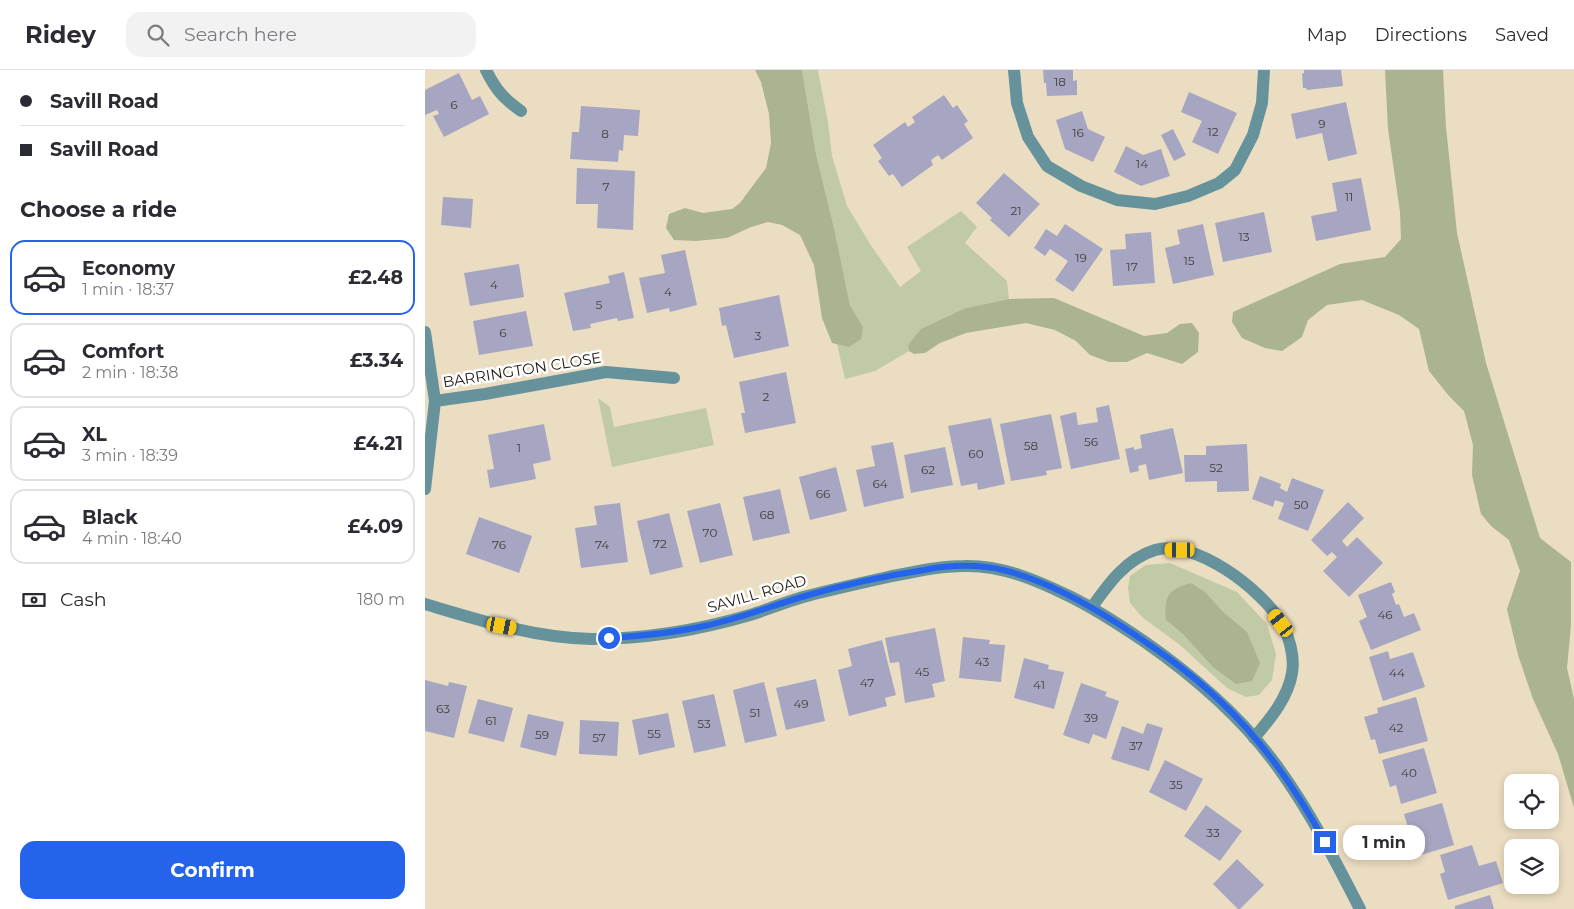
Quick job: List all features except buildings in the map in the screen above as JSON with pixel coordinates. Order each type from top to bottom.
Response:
[{"type":"street","points":[[486,70],[494,86],[505,100],[521,111]]},
{"type":"street","points":[[1014,70],[1017,103],[1028,136],[1047,166],[1081,186],[1117,200],[1155,204],[1188,196],[1219,183],[1235,170],[1253,136],[1262,103],[1264,70]]},
{"type":"street","points":[[425,332],[435,401],[425,489]]},
{"type":"street","name":"BARRINGTON CLOSE","points":[[435,401],[606,372],[674,378]]},
{"type":"street","points":[[1092,607],[1113,578],[1132,560],[1156,550],[1180,550],[1202,557],[1235,575],[1263,599],[1281,623],[1292,649],[1293,672],[1286,695],[1254,738]]},
{"type":"street","name":"SAVILL ROAD","points":[[425,604],[484,622],[539,633],[591,639],[644,636],[712,624],[749,615],[805,596],[924,570],[966,566],[1007,570],[1046,585],[1092,607],[1181,667],[1221,702],[1277,766],[1315,825],[1360,909]]},
{"type":"green space","points":[[755,70],[802,70],[816,154],[850,305],[863,327],[861,339],[849,347],[832,343],[822,318],[814,265],[800,235],[782,225],[768,222],[751,227],[727,238],[696,241],[674,240],[666,228],[669,214],[685,208],[703,213],[732,209],[740,203],[766,168],[771,143],[769,114],[761,82]]},
{"type":"green space","points":[[802,70],[818,70],[828,122],[832,156],[847,206],[872,247],[900,287],[921,271],[907,247],[961,211],[977,227],[965,243],[1007,281],[1009,299],[966,308],[908,345],[909,351],[875,371],[845,379],[837,344],[849,347],[863,327],[850,305],[816,154]]},
{"type":"green space","points":[[1385,70],[1443,70],[1446,127],[1457,233],[1486,363],[1540,538],[1571,562],[1571,625],[1567,668],[1574,699],[1574,808],[1558,754],[1533,699],[1518,655],[1507,609],[1520,571],[1509,540],[1491,526],[1481,514],[1472,475],[1473,445],[1464,411],[1429,371],[1419,329],[1399,315],[1362,300],[1327,305],[1308,320],[1302,337],[1282,351],[1265,348],[1242,338],[1232,322],[1233,312],[1340,264],[1385,257],[1401,239],[1400,212],[1388,129]]},
{"type":"green space","points":[[1054,298],[1144,336],[1167,333],[1180,324],[1192,323],[1199,333],[1198,352],[1182,364],[1147,353],[1127,362],[1109,362],[1090,355],[1076,341],[1055,330],[1026,323],[966,333],[940,343],[925,353],[914,354],[909,351],[908,345],[921,329],[966,308],[1009,299]]},
{"type":"green space","points":[[598,398],[610,407],[614,427],[706,408],[714,445],[612,467]]},
{"type":"green space","points":[[1170,563],[1237,592],[1267,624],[1276,654],[1272,680],[1259,695],[1246,697],[1227,688],[1180,645],[1142,617],[1130,603],[1128,588],[1130,576],[1146,565]]},
{"type":"green space","points":[[1191,583],[1205,592],[1223,612],[1247,632],[1260,663],[1252,681],[1236,684],[1213,667],[1183,634],[1166,620],[1166,605],[1169,595],[1177,588]]},
{"type":"route","points":[[609,638],[644,636],[703,627],[749,615],[805,596],[924,570],[966,566],[1007,570],[1046,585],[1092,607],[1181,667],[1221,702],[1254,738],[1277,766],[1325,842]]}]
